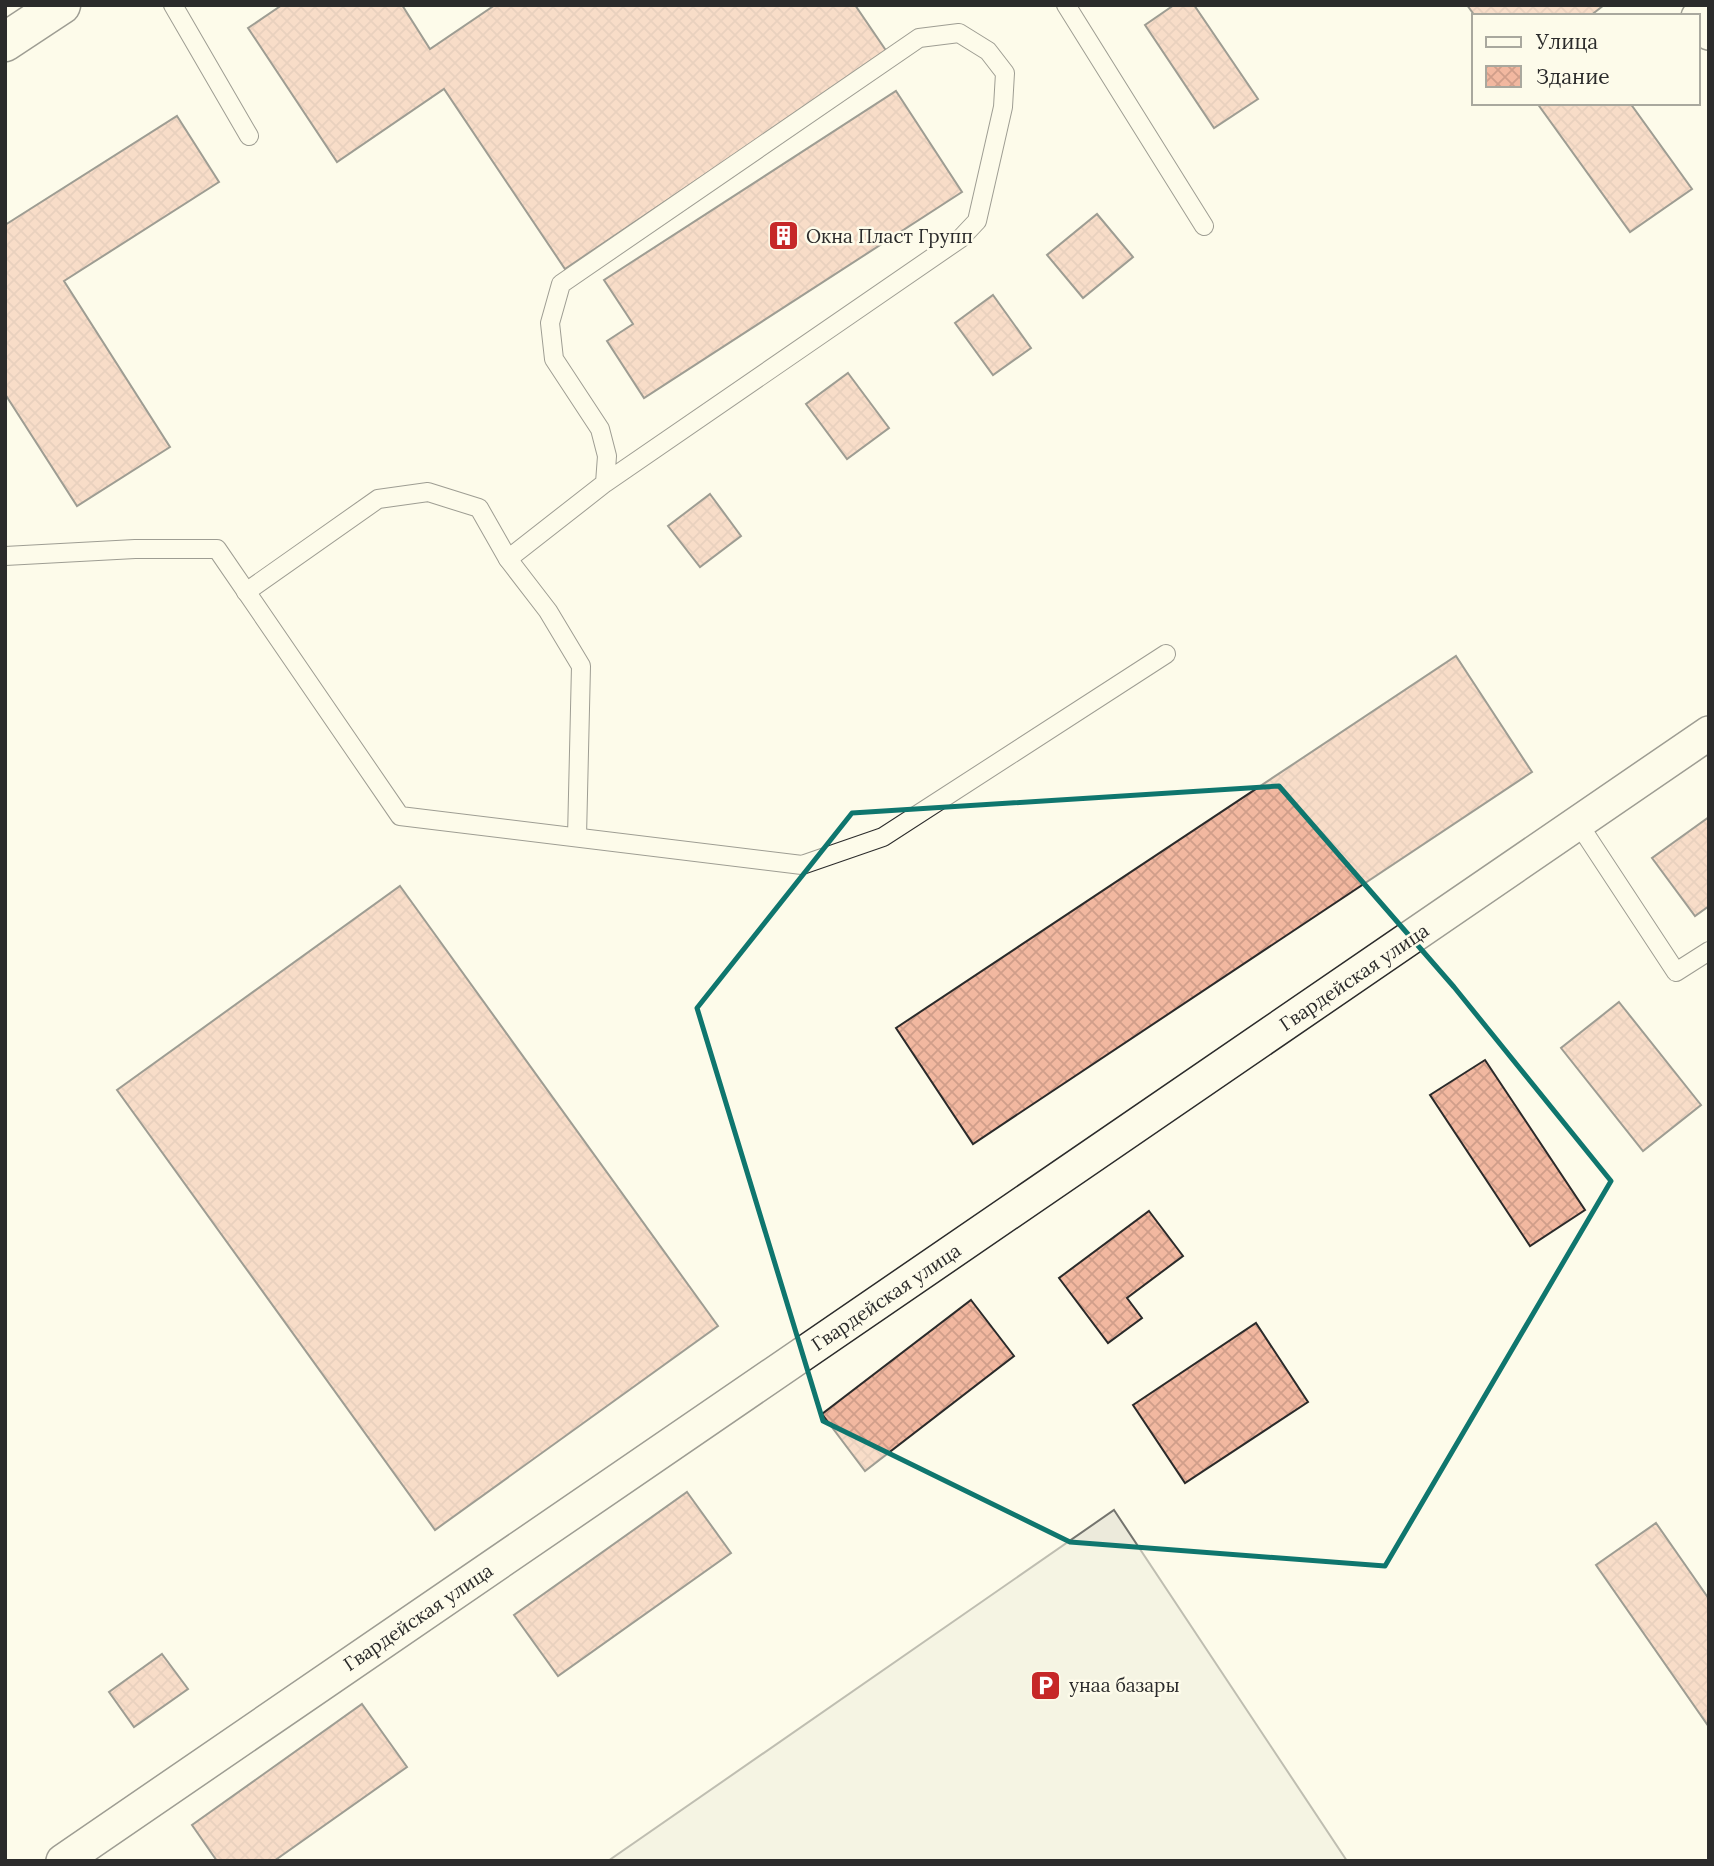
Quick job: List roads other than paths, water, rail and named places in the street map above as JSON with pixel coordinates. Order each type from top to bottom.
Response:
[{"type":"street","name":"Гвардейская улица","points":[[63,1861],[1709,733]]},
{"type":"lane","points":[[173,5],[249,136]]},
{"type":"lane","points":[[1066,5],[1204,226]]},
{"type":"lane","points":[[508,559],[605,483],[961,238],[977,220],[1003,107],[1006,73],[988,51],[959,33],[919,38],[561,284],[550,323],[554,359],[600,429],[607,456],[605,483]]},
{"type":"lane","points":[[246,592],[378,499],[428,492],[479,508],[508,559],[548,611],[581,666],[577,837]]},
{"type":"lane","points":[[5,556],[135,549],[217,549],[400,816],[802,864],[883,837],[1166,654]]},
{"type":"lane","points":[[1578,823],[1676,972],[1709,951]]},
{"type":"place","name":"Окна Пласт Групп","points":[[783,236]]},
{"type":"place","name":"унаа базары","points":[[1046,1685]]}]
